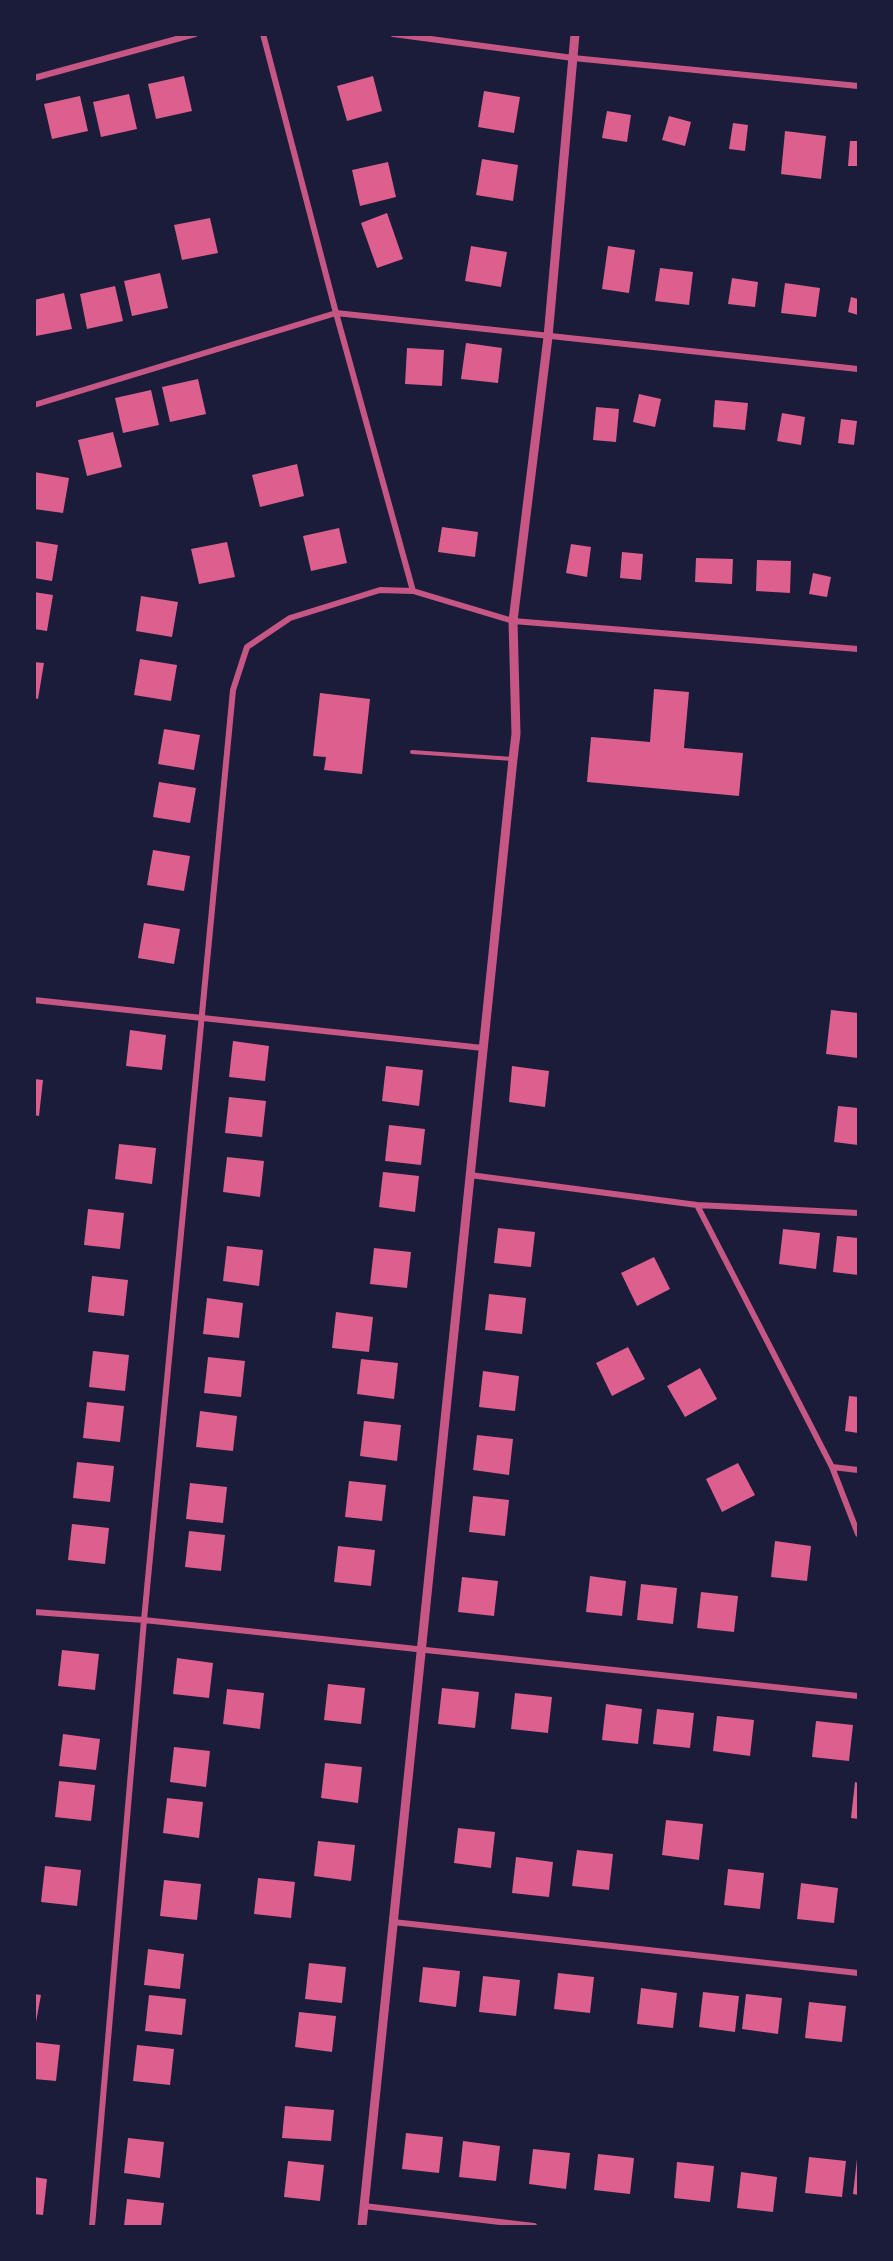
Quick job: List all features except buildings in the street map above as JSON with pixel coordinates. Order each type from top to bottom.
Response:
[{"type":"street","points":[[34,78],[195,34]]},
{"type":"street","points":[[262,34],[412,591]]},
{"type":"street","points":[[393,34],[573,58],[858,86]]},
{"type":"street","points":[[362,2226],[516,734],[513,621],[548,337],[575,34]]},
{"type":"street","points":[[34,405],[336,313],[858,369]]},
{"type":"street","points":[[92,2226],[144,1620],[233,690],[247,647],[290,618],[380,590],[412,591],[513,621],[858,649]]},
{"type":"street","points":[[34,1000],[483,1048]]},
{"type":"street","points":[[470,1175],[697,1205],[858,1213]]},
{"type":"street","points":[[697,1205],[832,1467],[858,1534]]},
{"type":"street","points":[[832,1467],[858,1470]]},
{"type":"street","points":[[34,1612],[144,1620],[858,1696]]},
{"type":"street","points":[[393,1922],[858,1973]]},
{"type":"street","points":[[364,2206],[534,2226]]},
{"type":"lane","points":[[412,752],[513,759]]}]
